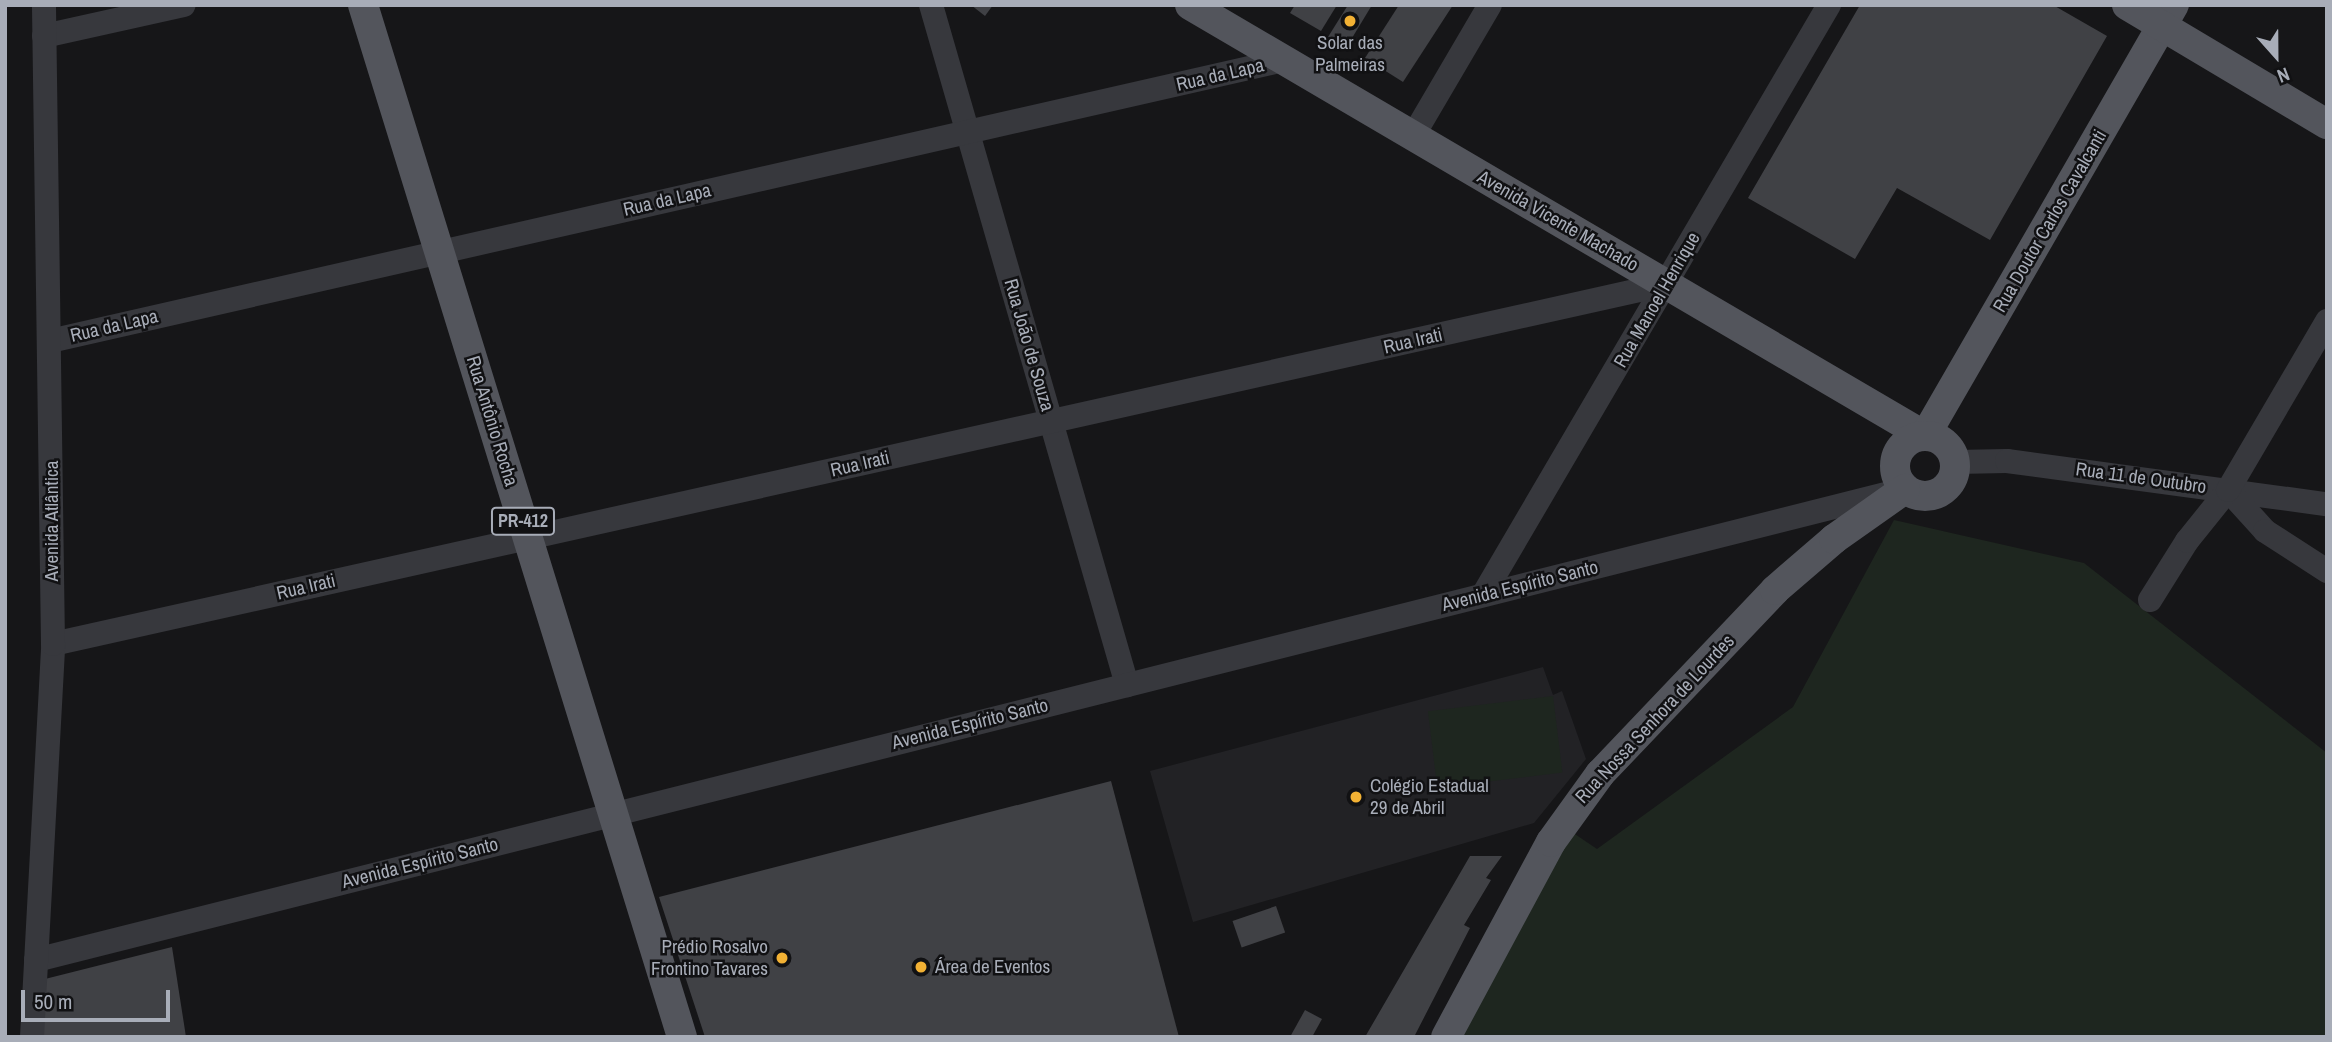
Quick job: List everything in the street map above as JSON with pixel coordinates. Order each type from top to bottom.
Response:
[{"type":"main road","name":"Rua Antônio Rocha","points":[[363,5],[682,1037]]},
{"type":"main road","name":"Avenida Vicente Machado","points":[[1190,5],[1925,436]]},
{"type":"main road","points":[[2127,5],[2168,16],[2327,124]]},
{"type":"main road","name":"Rua Doutor Carlos Cavalcanti","points":[[1925,436],[2168,16]]},
{"type":"main road","points":[[1925,436],[1948,446],[1956,462],[1953,480],[1940,493],[1921,496],[1905,489],[1895,460],[1906,443],[1925,436]]},
{"type":"main road","name":"Rua Nossa Senhora de Lourdes","points":[[1446,1037],[1551,842],[1600,774],[1775,590],[1834,539],[1905,489]]},
{"type":"street","name":"Avenida Atlântica","points":[[32,1037],[53,644],[44,5]]},
{"type":"street","points":[[44,36],[118,13],[184,5]]},
{"type":"street","name":"Rua João de Souza","points":[[931,5],[1127,685]]},
{"type":"street","points":[[1413,136],[1490,5]]},
{"type":"street","name":"Rua Manoel Henrique","points":[[1483,595],[1829,5]]},
{"type":"street","name":"Rua da Lapa","points":[[50,341],[1284,60]]},
{"type":"street","name":"Rua Irati","points":[[53,644],[1666,284]]},
{"type":"street","points":[[2150,600],[2187,541],[2228,490],[2327,321]]},
{"type":"street","name":"Rua 11 de Outubro","points":[[1956,462],[2007,461],[2327,504]]},
{"type":"street","name":"Avenida Espírito Santo","points":[[36,960],[1905,489]]},
{"type":"street","points":[[2228,490],[2265,531],[2327,571]]},
{"type":"shaded area","points":[[1894,520],[2084,563],[2327,753],[2327,1037],[1455,1037],[1563,826],[1597,849],[1793,707]]},
{"type":"shaded area","name":"Colégio Estadual 29 de Abril","points":[[1543,667],[1553,695],[1562,691],[1586,759],[1534,823],[1193,922],[1150,771]]},
{"type":"shaded area","points":[[1553,696],[1562,772],[1437,788],[1428,711]]},
{"type":"building","points":[[971,5],[993,5],[985,16]]},
{"type":"building","name":"Solar das Palmeiras","points":[[1295,5],[1337,5],[1321,31],[1290,13]]},
{"type":"building","name":"Solar das Palmeiras","points":[[1348,5],[1372,5],[1346,48],[1328,37]]},
{"type":"building","points":[[1399,5],[1453,5],[1403,82],[1365,58]]},
{"type":"building","points":[[1860,5],[2053,5],[2107,36],[1990,240],[1897,188],[1855,259],[1748,198]]},
{"type":"building","name":"Área de Eventos","points":[[1111,781],[1179,1037],[705,1037],[659,897]]},
{"type":"building","points":[[1470,856],[1502,856],[1486,878],[1491,880],[1464,925],[1470,928],[1414,1037],[1365,1037]]},
{"type":"building","points":[[1276,906],[1285,932],[1242,947],[1233,921]]},
{"type":"building","points":[[172,947],[186,1037],[36,1037],[37,981]]},
{"type":"building","points":[[1305,1010],[1322,1019],[1312,1037],[1290,1037]]},
{"type":"place","name":"Solar das Palmeiras","points":[[1350,21]]},
{"type":"place","name":"Colégio Estadual 29 de Abril","points":[[1356,797]]},
{"type":"place","name":"Prédio Rosalvo Frontino Tavares","points":[[782,958]]},
{"type":"place","name":"Área de Eventos","points":[[921,967]]}]
